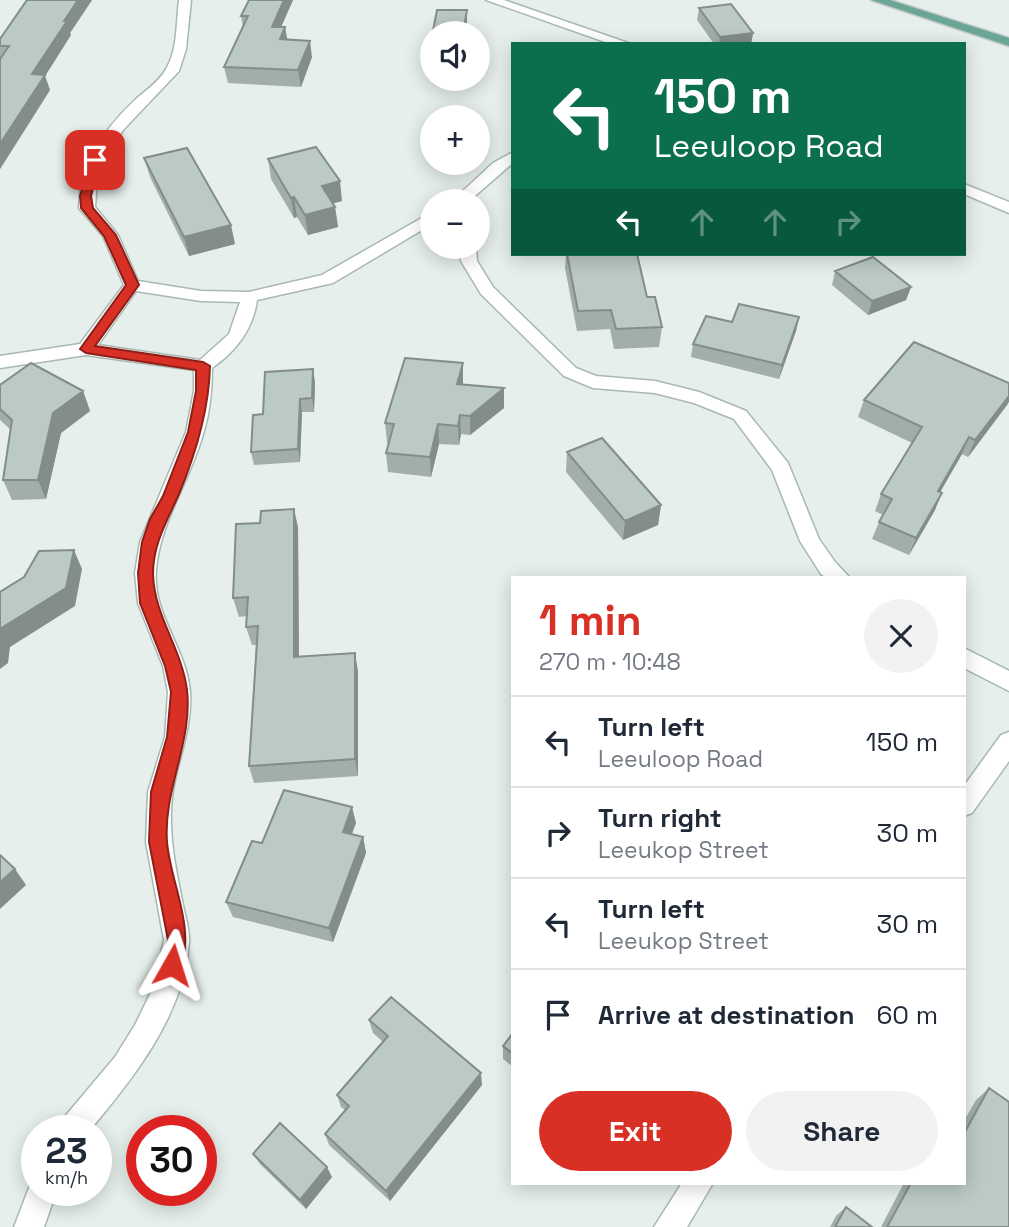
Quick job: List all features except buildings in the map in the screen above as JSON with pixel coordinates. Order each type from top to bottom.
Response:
[{"type":"main road","points":[[877,0],[1009,42]]},
{"type":"street","points":[[132,285],[110,235],[87,208],[86,196],[95,160],[111,136],[135,107],[161,85],[177,63],[185,0]]},
{"type":"street","points":[[492,0],[619,42]]},
{"type":"street","points":[[478,189],[494,169],[511,157]]},
{"type":"street","points":[[966,189],[1009,208]]},
{"type":"street","points":[[132,285],[201,296],[249,297],[327,279],[420,225]]},
{"type":"street","points":[[469,259],[487,290],[570,372],[593,382],[655,387],[699,398],[740,415],[781,468],[810,541],[828,568],[838,576]]},
{"type":"street","points":[[86,349],[132,285]]},
{"type":"street","points":[[0,362],[86,349],[203,366],[231,346],[248,314],[249,297]]},
{"type":"street","points":[[85,1115],[125,1067],[145,1035],[166,990],[177,940],[158,842],[160,792],[176,737],[179,692],[174,666],[148,603],[145,573],[153,531],[171,496],[195,432],[203,391],[203,366]]},
{"type":"street","points":[[966,658],[1009,682]]},
{"type":"street","points":[[966,803],[1009,742]]},
{"type":"street","points":[[668,1227],[698,1185]]},
{"type":"street","points":[[29,1227],[36,1206]]},
{"type":"route","points":[[95,160],[86,196],[87,208],[110,235],[132,285],[86,349],[203,366],[203,391],[195,432],[171,496],[158,519],[150,542],[145,573],[148,603],[174,666],[179,692],[176,737],[160,792],[158,842],[177,940],[172,965]]}]
